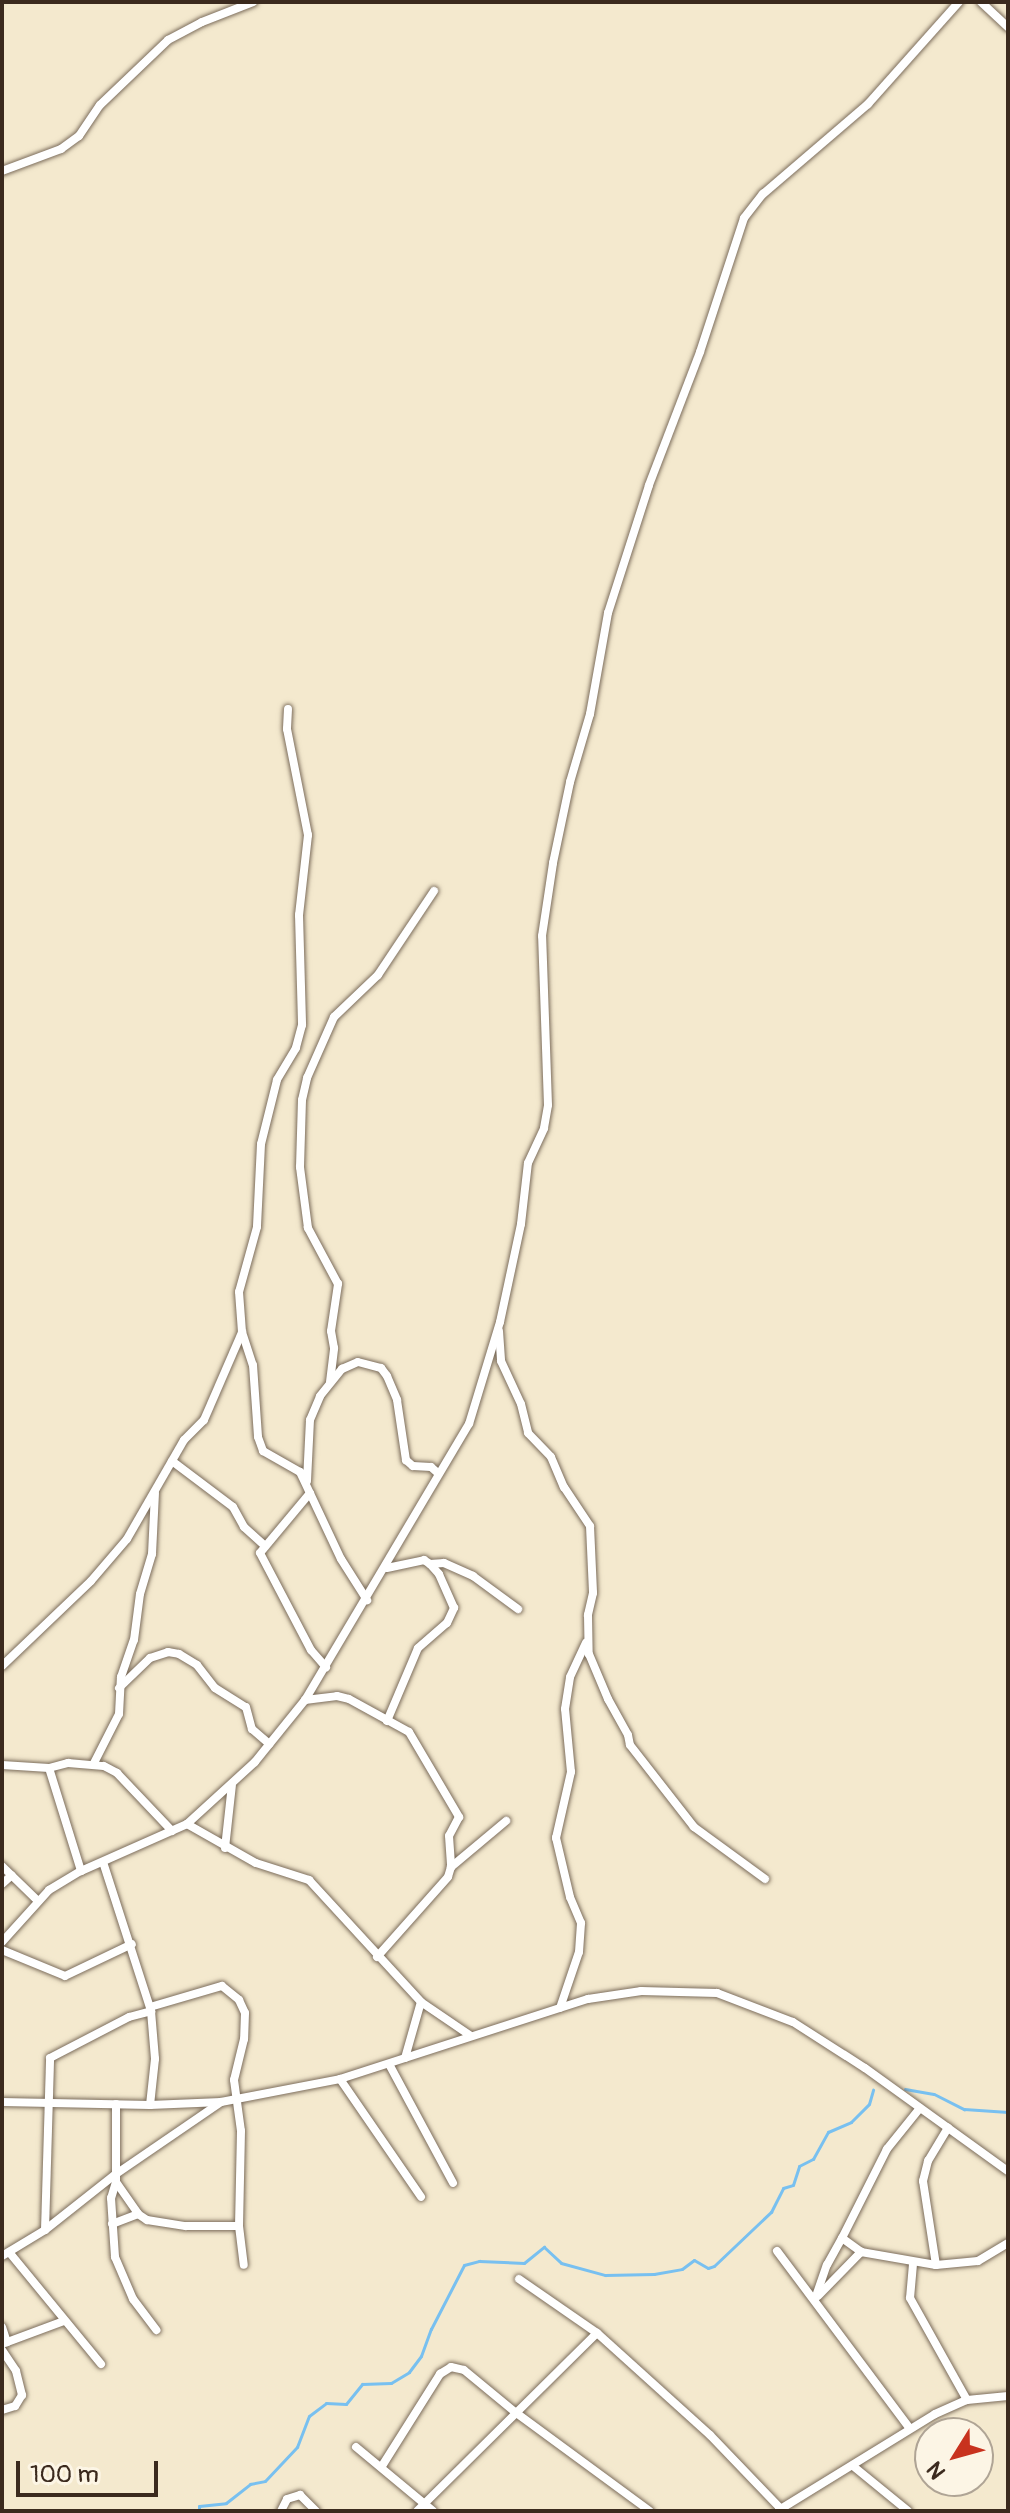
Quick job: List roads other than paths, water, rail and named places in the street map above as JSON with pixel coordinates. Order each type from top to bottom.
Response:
[{"type":"street","points":[[2,171],[61,149],[79,136],[100,105],[168,40],[202,22],[253,2]]},
{"type":"street","points":[[2,1942],[49,1890],[81,1871],[187,1824],[232,1784],[269,1744],[305,1700],[326,1667],[469,1424],[500,1322],[521,1224],[528,1163],[544,1128],[548,1105],[542,936],[553,863],[570,782],[590,714],[608,613],[645,497],[700,352],[744,218],[763,194],[868,104],[959,2]]},
{"type":"street","points":[[981,2],[1008,27]]},
{"type":"street","points":[[288,709],[287,729],[308,835],[299,915],[302,1025],[296,1048],[277,1080],[261,1144],[257,1227],[239,1292],[242,1332],[253,1365],[258,1437],[263,1451],[300,1472],[341,1559],[367,1600]]},
{"type":"street","points":[[330,1382],[334,1348],[331,1331],[338,1284],[308,1228],[300,1167],[302,1100],[307,1078],[334,1017],[378,975],[434,891]]},
{"type":"street","points":[[500,1322],[501,1361],[521,1404],[528,1433],[551,1457],[564,1487],[590,1526],[593,1593],[587,1638],[570,1677],[565,1709],[571,1772],[556,1838],[570,1897],[581,1923],[579,1952],[560,2008]]},
{"type":"street","points":[[2,1666],[100,1570],[127,1539],[184,1440],[204,1420],[242,1332]]},
{"type":"street","points":[[326,1667],[311,1650],[262,1558],[265,1546],[309,1489],[310,1420],[320,1396],[342,1369],[358,1362],[381,1368],[397,1400],[406,1460],[413,1466],[431,1467],[438,1473]]},
{"type":"street","points":[[172,1461],[233,1507],[244,1527],[265,1546]]},
{"type":"street","points":[[94,1763],[119,1714],[119,1688],[134,1640],[140,1594],[152,1554],[156,1488]]},
{"type":"street","points":[[386,1568],[424,1560],[439,1574],[454,1608],[447,1623],[418,1648],[387,1721]]},
{"type":"street","points":[[430,1564],[444,1563],[473,1576],[518,1609]]},
{"type":"street","points":[[587,1638],[596,1674],[628,1735],[630,1745],[694,1827],[765,1879]]},
{"type":"street","points":[[119,1688],[150,1658],[168,1652],[179,1654],[197,1665],[215,1688],[246,1707],[252,1729],[269,1744]]},
{"type":"street","points":[[305,1700],[337,1696],[349,1699],[413,1737],[459,1817],[449,1836],[451,1867],[448,1877],[377,1957]]},
{"type":"street","points":[[2,1765],[49,1768],[58,1764],[94,1763],[117,1773],[172,1831]]},
{"type":"street","points":[[49,1768],[81,1871]]},
{"type":"street","points":[[225,1848],[232,1784]]},
{"type":"street","points":[[451,1867],[506,1821]]},
{"type":"street","points":[[187,1824],[256,1863],[309,1880],[421,2002],[471,2036]]},
{"type":"street","points":[[103,1862],[132,1944],[150,2009],[155,2059],[150,2105]]},
{"type":"street","points":[[2,1866],[38,1901]]},
{"type":"street","points":[[2,1884],[12,1875]]},
{"type":"street","points":[[2,1950],[65,1976],[132,1944]]},
{"type":"street","points":[[45,2230],[49,2062],[53,2054],[129,2017],[222,1986],[239,2000],[246,2022],[234,2080],[241,2131],[239,2226],[244,2265]]},
{"type":"street","points":[[2,2102],[150,2105],[221,2102],[340,2079],[560,2008],[641,1991],[717,1993],[793,2022],[1008,2171]]},
{"type":"street","points":[[405,2058],[421,2002]]},
{"type":"street","points":[[389,2064],[453,2183]]},
{"type":"street","points":[[340,2079],[421,2197]]},
{"type":"street","points":[[101,2364],[6,2254],[45,2230],[221,2102]]},
{"type":"street","points":[[116,2104],[116,2178],[111,2198],[115,2257],[133,2299],[156,2330]]},
{"type":"street","points":[[815,2299],[827,2265],[887,2149],[920,2108]]},
{"type":"street","points":[[936,2265],[923,2181],[928,2161],[948,2128]]},
{"type":"street","points":[[116,2178],[138,2214],[147,2220],[186,2226],[239,2226]]},
{"type":"street","points":[[112,2224],[138,2214]]},
{"type":"street","points":[[842,2238],[861,2252],[913,2264],[936,2265],[978,2261],[1008,2243]]},
{"type":"street","points":[[777,2251],[910,2429]]},
{"type":"street","points":[[815,2299],[861,2252]]},
{"type":"street","points":[[913,2264],[910,2298],[967,2400]]},
{"type":"street","points":[[519,2279],[597,2333],[710,2435],[781,2510],[910,2429],[967,2400],[1008,2396]]},
{"type":"street","points":[[4,2345],[64,2321]]},
{"type":"street","points":[[2,2327],[4,2345],[16,2371],[22,2395],[15,2406],[2,2410]]},
{"type":"street","points":[[417,2511],[597,2333]]},
{"type":"street","points":[[382,2466],[440,2374],[451,2367],[464,2370],[515,2412],[650,2511]]},
{"type":"street","points":[[356,2447],[433,2511]]},
{"type":"street","points":[[853,2466],[908,2511]]},
{"type":"street","points":[[281,2511],[287,2499],[300,2495],[316,2511]]},
{"type":"waterway","points":[[905,2089],[934,2094],[964,2109],[1008,2112]]},
{"type":"waterway","points":[[199,2511],[199,2506],[226,2503],[250,2484],[265,2481],[297,2447],[309,2416],[326,2403],[346,2404],[362,2384],[391,2383],[409,2372],[421,2356],[431,2329],[464,2265],[479,2261],[524,2263],[544,2247],[561,2263],[605,2275],[654,2274],[682,2269],[694,2260],[708,2268],[714,2266],[771,2212],[783,2188],[793,2185],[799,2166],[813,2159],[828,2132],[851,2122],[869,2104],[873,2090]]}]
